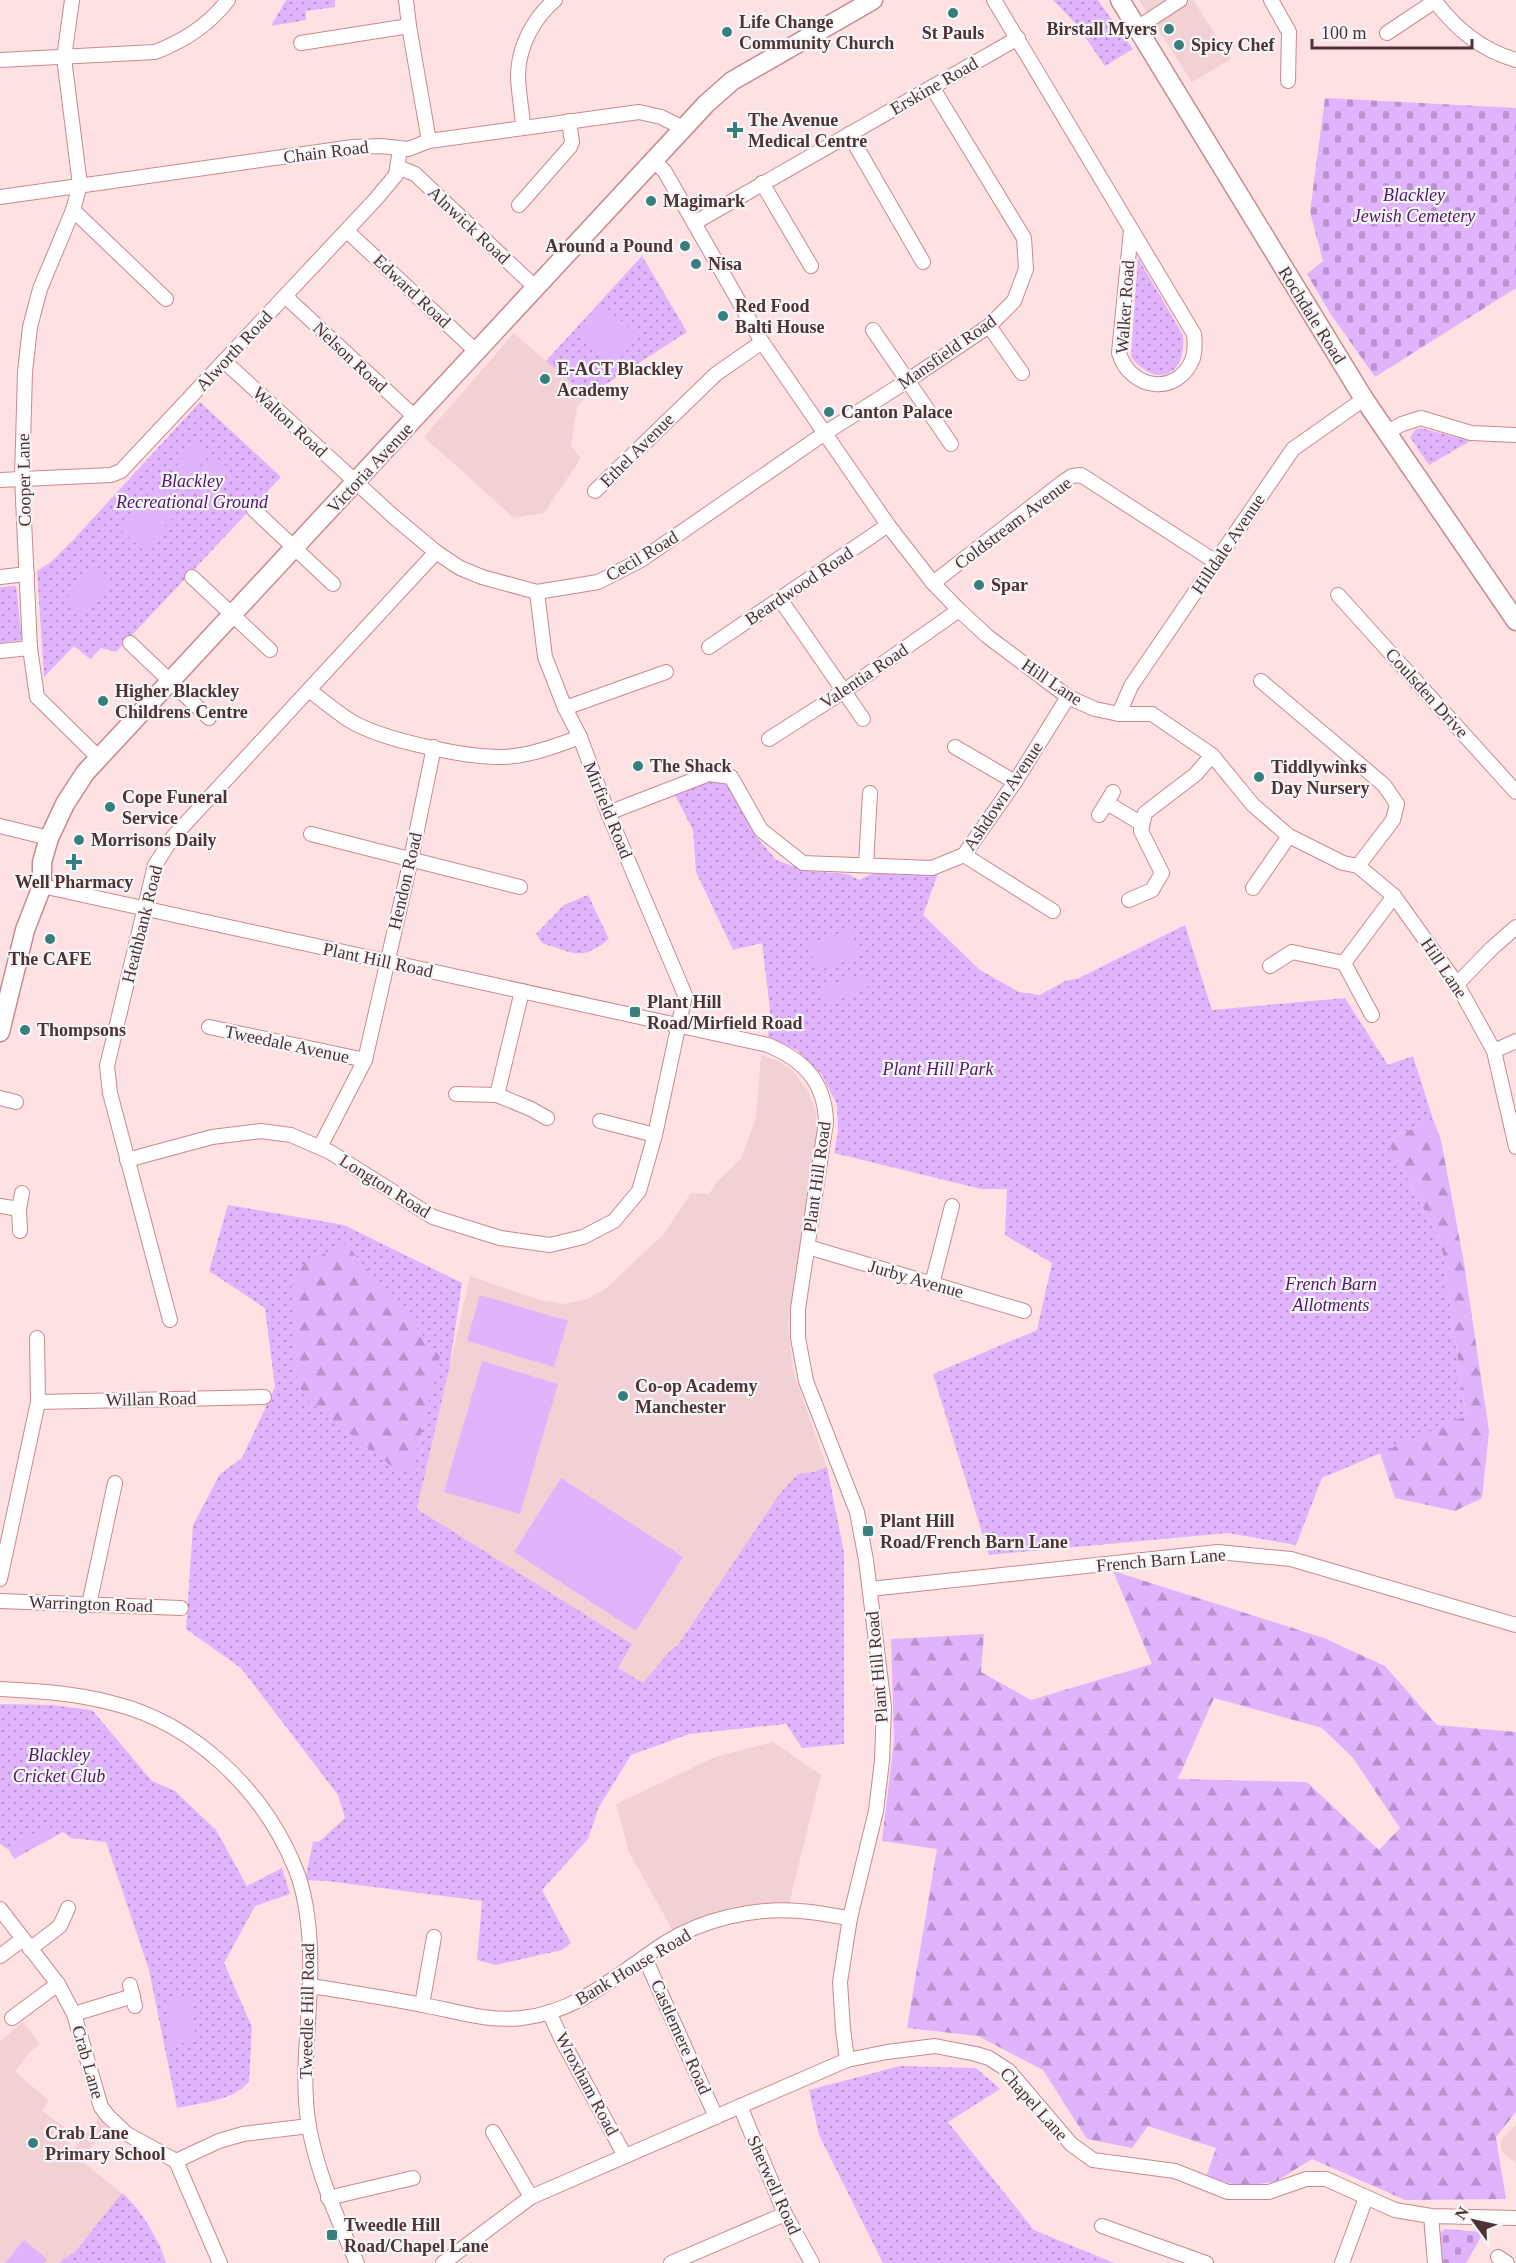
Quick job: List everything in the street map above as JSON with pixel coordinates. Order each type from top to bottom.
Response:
[{"type":"main road","name":"Victoria Avenue","points":[[0,1032],[24,930],[42,886],[42,862],[49,838],[79,782],[706,104],[732,81],[873,0]]},
{"type":"main road","name":"Rochdale Road","points":[[1120,0],[1364,399],[1516,621]]},
{"type":"street","points":[[72,0],[64,58],[80,185]]},
{"type":"street","points":[[0,60],[155,52],[176,44],[194,33],[216,15],[228,0]]},
{"type":"street","points":[[406,0],[408,26],[429,141]]},
{"type":"street","points":[[523,126],[518,73],[526,39],[540,14],[555,0]]},
{"type":"street","name":"Walker Road","points":[[994,0],[1194,334],[1192,359],[1187,368],[1170,383],[1161,385],[1138,380],[1122,364],[1119,353],[1131,230]]},
{"type":"street","points":[[1137,28],[1180,0]]},
{"type":"street","points":[[1271,0],[1289,32],[1288,81]]},
{"type":"street","points":[[1387,33],[1435,1],[1472,40],[1489,50],[1516,60]]},
{"type":"street","points":[[301,43],[408,26]]},
{"type":"street","name":"Erskine Road","points":[[694,223],[1018,38]]},
{"type":"street","name":"Mansfield Road","points":[[825,433],[908,381],[989,326],[1014,301],[1026,269],[1024,238],[932,87]]},
{"type":"street","name":"Chain Road","points":[[0,197],[353,147],[381,146],[408,149],[429,141],[523,126],[639,112],[661,117],[683,128]]},
{"type":"street","points":[[519,205],[570,147],[569,121]]},
{"type":"street","points":[[849,134],[922,262]]},
{"type":"street","points":[[399,166],[400,149]]},
{"type":"street","name":"Hill Lane","points":[[654,160],[665,172],[762,342],[888,525],[933,584],[959,610],[987,636],[1068,697],[1095,709],[1119,714],[1152,714],[1212,755],[1253,805],[1289,836],[1343,863],[1358,866],[1394,896],[1457,984],[1494,1051],[1516,1147]]},
{"type":"street","name":"Alworth Road","points":[[0,480],[111,475],[121,471],[347,231],[392,180],[399,166]]},
{"type":"street","name":"Alnwick Road","points":[[399,166],[415,174],[536,288]]},
{"type":"street","points":[[762,183],[811,266]]},
{"type":"street","name":"Cooper Lane","points":[[80,185],[73,210],[40,289],[30,327],[25,372],[22,478],[30,648],[37,697],[99,759]]},
{"type":"street","points":[[73,210],[166,299]]},
{"type":"street","name":"Edward Road","points":[[347,231],[477,352]]},
{"type":"street","name":"Nelson Road","points":[[285,297],[416,418]]},
{"type":"street","points":[[989,326],[1022,373]]},
{"type":"street","points":[[873,330],[951,444]]},
{"type":"street","name":"Ethel Avenue","points":[[596,491],[716,374],[762,342]]},
{"type":"street","name":"Walton Road","points":[[224,361],[356,483]]},
{"type":"street","name":"Hilldale Avenue","points":[[1119,714],[1131,686],[1293,449],[1364,399]]},
{"type":"street","points":[[1387,432],[1421,418],[1471,433],[1516,435]]},
{"type":"street","name":"Cecil Road","points":[[356,483],[436,552],[471,573],[537,592],[598,582],[640,560],[825,433]]},
{"type":"street","name":"Coldstream Avenue","points":[[933,584],[1063,482],[1072,476],[1081,475],[1216,562]]},
{"type":"street","points":[[254,510],[333,584]]},
{"type":"street","name":"Beardwood Road","points":[[710,647],[888,525]]},
{"type":"street","name":"Heathbank Road","points":[[170,1320],[110,1093],[107,1066],[155,865],[168,843],[436,552]]},
{"type":"street","points":[[0,577],[27,574]]},
{"type":"street","points":[[192,577],[270,650]]},
{"type":"street","name":"Mirfield Road","points":[[537,592],[544,657],[580,737],[608,813],[685,995],[680,1027]]},
{"type":"street","name":"Coulsden Drive","points":[[1338,596],[1516,792]]},
{"type":"street","points":[[780,598],[863,719]]},
{"type":"street","name":"Valentia Road","points":[[769,740],[844,691],[959,610]]},
{"type":"street","points":[[130,643],[209,718]]},
{"type":"street","points":[[0,651],[30,648]]},
{"type":"street","points":[[565,708],[666,672]]},
{"type":"street","points":[[1261,681],[1384,785],[1397,804],[1393,820],[1358,866]]},
{"type":"street","points":[[309,690],[350,720],[376,734],[485,756],[507,757],[551,748],[580,737]]},
{"type":"street","name":"Ashdown Avenue","points":[[608,813],[709,774],[731,777],[761,830],[803,863],[932,868],[964,855],[1068,697]]},
{"type":"street","name":"Hendon Road","points":[[320,1147],[365,1060],[434,747]]},
{"type":"street","points":[[955,747],[1014,782]]},
{"type":"street","points":[[1129,900],[1152,890],[1162,873],[1140,831],[1145,813],[1196,774],[1212,755]]},
{"type":"street","points":[[866,865],[870,793]]},
{"type":"street","points":[[1099,815],[1110,798],[1142,824]]},
{"type":"street","points":[[0,826],[49,838]]},
{"type":"street","points":[[311,834],[520,886]]},
{"type":"street","points":[[1253,888],[1289,836]]},
{"type":"street","points":[[964,855],[1053,911]]},
{"type":"street","name":"Plant Hill Road","points":[[42,886],[768,1045],[795,1059],[809,1073],[823,1099],[826,1122],[798,1309],[801,1358],[806,1381],[857,1512],[870,1589],[884,1707],[882,1761],[876,1810],[850,1918],[840,1982],[843,2029],[848,2060]]},
{"type":"street","points":[[1344,963],[1394,896]]},
{"type":"street","points":[[1457,984],[1516,927]]},
{"type":"street","points":[[1269,966],[1292,952],[1344,963],[1372,1015]]},
{"type":"street","points":[[497,1095],[522,991]]},
{"type":"street","name":"Tweedale Avenue","points":[[209,1027],[365,1060]]},
{"type":"street","name":"Longton Road","points":[[127,1160],[212,1137],[261,1131],[291,1135],[320,1147],[433,1217],[500,1238],[550,1245],[583,1237],[614,1221],[639,1191],[655,1135],[680,1027]]},
{"type":"street","points":[[1494,1051],[1516,1041]]},
{"type":"street","points":[[456,1094],[497,1095],[547,1118]]},
{"type":"street","points":[[0,1098],[16,1102]]},
{"type":"street","points":[[600,1122],[655,1135]]},
{"type":"street","points":[[20,1231],[19,1209],[22,1193]]},
{"type":"street","points":[[0,1206],[19,1209]]},
{"type":"street","points":[[932,1284],[952,1206]]},
{"type":"street","name":"Jurby Avenue","points":[[808,1247],[1024,1311]]},
{"type":"street","points":[[0,1580],[38,1402],[37,1338]]},
{"type":"street","name":"Willan Road","points":[[38,1402],[264,1397]]},
{"type":"street","points":[[89,1605],[115,1483]]},
{"type":"street","name":"French Barn Lane","points":[[870,1589],[1218,1552],[1291,1559],[1516,1625]]},
{"type":"street","name":"Warrington Road","points":[[0,1601],[181,1608]]},
{"type":"street","name":"Tweedle Hill Road","points":[[0,1689],[77,1695],[129,1708],[158,1720],[211,1754],[234,1774],[282,1839],[297,1871],[308,1920],[311,1986],[305,2047],[305,2088],[309,2126],[328,2198],[357,2263]]},
{"type":"street","points":[[0,1956],[60,1926],[68,1908]]},
{"type":"street","name":"Crab Lane","points":[[0,1909],[58,1984],[74,2014],[101,2107],[127,2134],[176,2161]]},
{"type":"street","name":"Bank House Road","points":[[311,1986],[491,2019],[522,2018],[569,2006],[592,1994],[680,1935],[701,1926],[734,1916],[762,1912],[800,1911],[850,1918]]},
{"type":"street","points":[[422,2005],[434,1937]]},
{"type":"street","name":"Castlemere Road","points":[[645,1958],[716,2117]]},
{"type":"street","points":[[12,2018],[58,1984]]},
{"type":"street","points":[[74,2014],[133,1996]]},
{"type":"street","name":"Wroxham Road","points":[[549,2012],[625,2156]]},
{"type":"street","name":"Chapel Lane","points":[[444,2263],[531,2198],[625,2156],[848,2060],[886,2052],[935,2046],[989,2058],[1009,2071],[1064,2137],[1093,2160],[1161,2168],[1189,2176],[1234,2194],[1269,2192],[1315,2179],[1326,2180],[1395,2210],[1431,2216],[1516,2218]]},
{"type":"street","name":"Sherwell Road","points":[[740,2106],[785,2214],[812,2263]]},
{"type":"street","points":[[220,2263],[176,2161],[219,2141],[243,2134],[309,2126]]},
{"type":"street","points":[[493,2133],[531,2198]]},
{"type":"street","points":[[328,2198],[413,2178]]},
{"type":"street","points":[[1342,2263],[1366,2198]]},
{"type":"street","points":[[671,2263],[785,2214]]},
{"type":"street","points":[[1431,2216],[1435,2263]]},
{"type":"street","points":[[1102,2226],[1206,2263]]},
{"type":"shaded area","points":[[1139,0],[1193,0],[1231,59],[1192,82]]},
{"type":"shaded area","name":"E-ACT Blackley Academy","points":[[642,256],[687,332],[587,396],[577,407],[571,446],[581,458],[544,513],[514,518],[424,437],[514,333],[546,361]]},
{"type":"shaded area","name":"Co-op Academy Manchester","points":[[761,1055],[778,1061],[794,1072],[809,1092],[816,1111],[817,1132],[788,1325],[796,1380],[827,1467],[798,1474],[778,1496],[678,1645],[670,1651],[643,1684],[617,1668],[417,1509],[470,1276],[540,1300],[563,1304],[584,1300],[604,1290],[663,1235],[691,1193],[709,1194],[717,1182],[741,1159],[756,1118]]},
{"type":"shaded area","points":[[773,1742],[821,1775],[789,1904],[732,1907],[673,1931],[629,1852],[616,1804],[715,1757]]},
{"type":"shaded area","name":"Crab Lane Primary School","points":[[23,2022],[40,2044],[31,2051],[15,2071],[49,2101],[42,2111],[67,2129],[61,2135],[73,2150],[99,2118],[108,2127],[81,2160],[131,2201],[161,2246],[166,2263],[0,2263],[0,2041]]},
{"type":"shaded area","points":[[1516,2124],[1516,2163],[1501,2149],[1501,2140]]},
{"type":"green space","points":[[286,0],[335,0],[335,7],[306,11],[306,20],[271,26]]},
{"type":"green space","points":[[1053,0],[1098,0],[1133,49],[1105,66],[1076,24]]},
{"type":"green space","name":"Blackley Jewish Cemetery","points":[[1325,98],[1516,108],[1516,288],[1375,377],[1330,313],[1307,274],[1323,261],[1310,212]]},
{"type":"green space","points":[[642,256],[687,332],[587,396],[546,361]]},
{"type":"green space","points":[[1138,258],[1183,335],[1180,360],[1168,373],[1159,375],[1150,373],[1131,357]]},
{"type":"green space","points":[[601,303],[639,337],[614,365],[577,331]]},
{"type":"green space","name":"Blackley Recreational Ground","points":[[200,402],[281,477],[116,652],[101,648],[90,659],[74,646],[44,677],[37,571],[52,561],[74,539]]},
{"type":"green space","points":[[1421,428],[1470,441],[1429,465],[1410,437],[1416,429]]},
{"type":"green space","points":[[199,441],[212,453],[186,481],[173,469]]},
{"type":"green space","points":[[217,458],[230,470],[204,498],[191,486]]},
{"type":"green space","points":[[155,487],[180,509],[143,550],[118,527]]},
{"type":"green space","points":[[96,567],[113,582],[81,617],[64,602]]},
{"type":"green space","points":[[16,586],[22,640],[0,643],[0,587]]},
{"type":"green space","points":[[708,779],[726,783],[756,836],[776,860],[807,871],[848,874],[859,880],[872,874],[940,868],[923,915],[980,970],[1019,992],[1040,995],[1185,925],[1212,1010],[1345,998],[1388,1065],[1413,1056],[1433,1119],[1387,1141],[1441,1241],[1466,1417],[1322,1478],[1296,1545],[1228,1533],[989,1555],[933,1374],[1037,1330],[1052,1263],[1005,1235],[1007,1189],[981,1189],[834,1153],[838,1132],[837,1104],[821,1074],[797,1050],[768,1037],[770,1010],[762,943],[733,950],[696,872],[693,830],[674,793]]},
{"type":"green space","points":[[588,895],[609,939],[584,953],[570,952],[542,943],[536,934],[564,905]]},
{"type":"green space","points":[[851,929],[860,956],[818,971],[808,944]]},
{"type":"green space","points":[[863,974],[868,989],[827,1002],[822,988]]},
{"type":"green space","points":[[1433,1119],[1441,1140],[1464,1263],[1489,1431],[1482,1498],[1455,1511],[1395,1498],[1380,1453],[1466,1416],[1441,1241],[1387,1141]]},
{"type":"green space","points":[[228,1205],[344,1225],[462,1283],[449,1369],[417,1509],[632,1644],[618,1668],[643,1683],[670,1651],[678,1645],[778,1496],[798,1474],[827,1467],[844,1552],[844,1744],[802,1748],[786,1724],[689,1734],[631,1755],[599,1807],[588,1839],[542,1890],[571,1943],[562,1950],[496,1965],[477,1960],[482,1901],[305,1880],[313,1842],[320,1841],[345,1818],[338,1795],[241,1668],[186,1629],[193,1525],[220,1474],[242,1458],[275,1387],[265,1308],[209,1271]]},
{"type":"green space","points":[[346,1244],[440,1356],[412,1471],[395,1469],[306,1399],[297,1381],[291,1286],[305,1262]]},
{"type":"green space","points":[[480,1295],[568,1321],[554,1367],[467,1341]]},
{"type":"green space","points":[[482,1361],[558,1384],[520,1514],[444,1492]]},
{"type":"green space","points":[[561,1478],[683,1557],[636,1631],[514,1552]]},
{"type":"green space","points":[[1113,1571],[1324,1638],[1385,1666],[1437,1725],[1516,1732],[1516,2112],[1496,2137],[1506,2199],[1405,2200],[1312,2159],[1275,2182],[1240,2186],[1206,2177],[1216,2148],[1148,2126],[1132,2148],[1087,2139],[1043,2070],[978,2036],[907,2028],[937,1849],[882,1841],[894,1740],[891,1639],[984,1634],[981,1672],[1031,1700],[1152,1664]],"holes":[[[1214,1698],[1322,1728],[1353,1758],[1400,1828],[1379,1850],[1307,1782],[1178,1779]]]},
{"type":"green space","name":"Blackley Cricket Club","points":[[0,1704],[51,1705],[92,1710],[152,1781],[175,1791],[216,1830],[247,1886],[282,1868],[290,1894],[255,1906],[224,1963],[252,2027],[249,2082],[234,2093],[216,2100],[177,2108],[149,1970],[106,1842],[71,1838],[63,1832],[14,1859],[9,1850],[0,1844]]},
{"type":"green space","points":[[49,1825],[54,1834],[15,1856],[10,1847]]},
{"type":"green space","points":[[191,1995],[196,2042],[170,2044],[166,1998]]},
{"type":"green space","points":[[900,2066],[976,2068],[1000,2089],[948,2122],[1034,2230],[1114,2263],[883,2263],[819,2135],[809,2090]]},
{"type":"green space","points":[[122,2193],[148,2225],[159,2244],[166,2263],[59,2263],[76,2251]]},
{"type":"green space","points":[[1445,2229],[1484,2232],[1466,2263],[1441,2263],[1440,2233]]},
{"type":"green space","points":[[24,2240],[47,2259],[44,2263],[5,2263]]},
{"type":"place","name":"St Pauls","points":[[953,13]]},
{"type":"place","name":"Birstall Myers","points":[[1169,29]]},
{"type":"place","name":"Life Change Community Church","points":[[727,32]]},
{"type":"place","name":"Spicy Chef","points":[[1179,45]]},
{"type":"place","name":"The Avenue Medical Centre","points":[[735,130]]},
{"type":"place","name":"Magimark","points":[[651,201]]},
{"type":"place","name":"Around a Pound","points":[[685,246]]},
{"type":"place","name":"Nisa","points":[[696,264]]},
{"type":"place","name":"Red Food Balti House","points":[[723,316]]},
{"type":"place","name":"E-ACT Blackley Academy","points":[[545,379]]},
{"type":"place","name":"Canton Palace","points":[[829,412]]},
{"type":"place","name":"Spar","points":[[979,585]]},
{"type":"place","name":"Higher Blackley Childrens Centre","points":[[103,701]]},
{"type":"place","name":"The Shack","points":[[638,766]]},
{"type":"place","name":"Tiddlywinks Day Nursery","points":[[1259,777]]},
{"type":"place","name":"Cope Funeral Service","points":[[110,807]]},
{"type":"place","name":"Morrisons Daily","points":[[79,840]]},
{"type":"place","name":"Well Pharmacy","points":[[74,862]]},
{"type":"place","name":"The CAFE","points":[[50,939]]},
{"type":"place","name":"Plant Hill Road/Mirfield Road","points":[[635,1012]]},
{"type":"place","name":"Thompsons","points":[[25,1030]]},
{"type":"place","name":"Co-op Academy Manchester","points":[[623,1396]]},
{"type":"place","name":"Plant Hill Road/French Barn Lane","points":[[868,1531]]},
{"type":"place","name":"Crab Lane Primary School","points":[[33,2143]]},
{"type":"place","name":"Tweedle Hill Road/Chapel Lane","points":[[332,2235]]},
{"type":"park label","name":"Plant Hill Park","points":[[938,1069]]},
{"type":"park label","name":"French Barn Allotments","points":[[1331,1294]]}]
